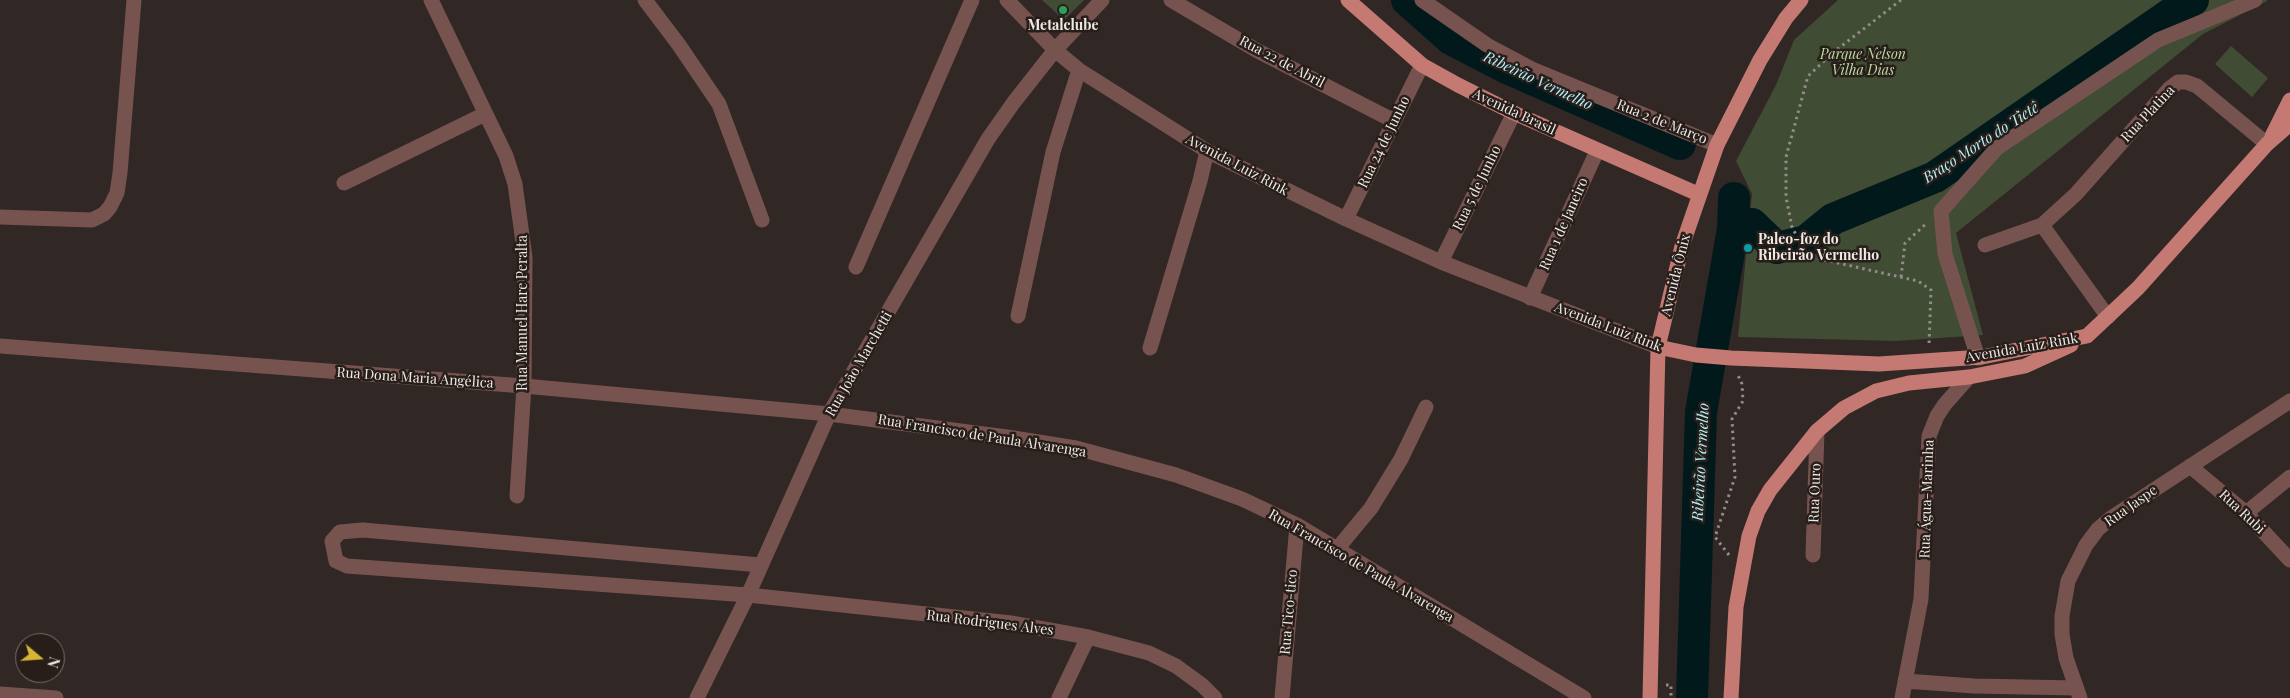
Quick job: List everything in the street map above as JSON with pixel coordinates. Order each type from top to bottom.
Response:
[{"type":"main road","name":"Avenida Brasil","points":[[1348,0],[1422,65],[1514,114],[1698,194]]},
{"type":"main road","name":"Avenida Ônix","points":[[1650,698],[1658,347],[1682,246],[1698,194],[1718,145],[1760,60],[1786,18],[1801,0]]},
{"type":"main road","points":[[2267,144],[2290,100]]},
{"type":"main road","name":"Avenida Luiz Rink","points":[[1658,347],[1696,355],[1731,358],[1879,364],[1978,358],[2087,336],[2138,288],[2267,144],[2290,124]]},
{"type":"main road","points":[[1731,698],[1736,607],[1749,536],[1758,511],[1770,490],[1817,431],[1844,408],[1876,391],[1909,383],[1969,377],[2025,366],[2087,336]]},
{"type":"street","points":[[0,217],[92,220],[104,214],[110,208],[117,194],[120,179],[134,0]]},
{"type":"street","name":"Rua Manuel Hare Peralta","points":[[431,0],[508,163],[515,184],[521,218],[525,257],[524,386],[517,496]]},
{"type":"street","points":[[645,0],[680,45],[719,104],[762,220]]},
{"type":"street","points":[[856,266],[972,0]]},
{"type":"street","name":"Avenida Luiz Rink","points":[[1006,0],[1055,50],[1078,70],[1207,151],[1346,219],[1441,262],[1658,347]]},
{"type":"street","points":[[1055,50],[1102,0]]},
{"type":"street","name":"Rua 22 de Abril","points":[[1171,0],[1256,50],[1394,121]]},
{"type":"street","name":"Rua 2 de Março","points":[[1422,0],[1487,45],[1534,70],[1718,145]]},
{"type":"street","points":[[1978,358],[1945,254],[1941,212],[1997,148],[2158,40],[2255,0]]},
{"type":"street","name":"Rua João Marchetti","points":[[697,698],[748,595],[829,414],[988,139],[1055,50]]},
{"type":"street","name":"Rua 24 de Junho","points":[[1346,219],[1422,65]]},
{"type":"street","points":[[1018,316],[1053,152],[1078,70]]},
{"type":"street","name":"Rua Platina","points":[[1985,245],[2042,225],[2076,194],[2169,89],[2178,82],[2186,82],[2197,86],[2267,144]]},
{"type":"street","points":[[344,183],[486,114]]},
{"type":"street","name":"Rua 5 de Junho","points":[[1441,262],[1514,114]]},
{"type":"street","points":[[1150,348],[1200,181],[1207,151]]},
{"type":"street","name":"Rua 1 de Janeiro","points":[[1530,298],[1597,151]]},
{"type":"street","points":[[2042,225],[2108,317]]},
{"type":"street","name":"Rua Dona Maria Angélica","points":[[0,346],[524,386],[829,414]]},
{"type":"street","name":"Rua Água-Marinha","points":[[1902,698],[1917,629],[1925,567],[1929,436],[1937,416],[1945,404],[1969,377]]},
{"type":"street","name":"Rua Jaspe","points":[[2078,693],[2062,634],[2064,597],[2076,561],[2098,529],[2111,518],[2290,401]]},
{"type":"street","points":[[1337,549],[1371,508],[1401,459],[1426,407]]},
{"type":"street","name":"Rua Francisco de Paula Alvarenga","points":[[829,414],[1008,437],[1076,448],[1176,475],[1242,500],[1297,525],[1584,698]]},
{"type":"street","name":"Rua Ouro","points":[[1813,555],[1817,431]]},
{"type":"street","name":"Rua Rubi","points":[[2190,466],[2246,513],[2290,560]]},
{"type":"street","points":[[2246,513],[2290,477]]},
{"type":"street","name":"Rua Tico-tico","points":[[1282,698],[1297,525]]},
{"type":"street","name":"Rua Rodrigues Alves","points":[[760,565],[363,530],[340,532],[334,536],[332,541],[336,561],[347,566],[748,595],[1011,623],[1088,637],[1149,653],[1176,666],[1202,684],[1215,698]]},
{"type":"street","points":[[1059,698],[1088,637]]},
{"type":"street","points":[[1905,681],[2078,693]]},
{"type":"street","points":[[0,694],[56,698]]},
{"type":"path","points":[[1901,0],[1835,51],[1808,76],[1786,157],[1786,197],[1792,227],[1808,256],[1918,281],[1931,290],[1928,361]]},
{"type":"path","points":[[1901,277],[1905,243],[1941,212]]},
{"type":"path","points":[[1731,358],[1742,384],[1742,401],[1732,419],[1734,477],[1715,537],[1742,571]]},
{"type":"green space","name":"Metalclube","points":[[1042,0],[1084,0],[1064,20]]},
{"type":"green space","name":"Parque Nelson Vilha Dias","points":[[1838,0],[2267,1],[2203,34],[1956,233],[1983,335],[1896,341],[1738,337],[1752,194],[1736,161],[1776,85],[1794,40]]},
{"type":"green space","points":[[2231,46],[2268,78],[2252,97],[2215,64]]},
{"type":"waterway","name":"Ribeirão Vermelho","points":[[1407,0],[1451,39],[1505,67],[1680,144]]},
{"type":"waterway","name":"Braço Morto do Tietê","points":[[1733,229],[1752,224],[1777,248],[1806,241],[1833,219],[1935,177],[2193,0]]},
{"type":"waterway","name":"Ribeirão Vermelho","points":[[1692,698],[1701,412],[1733,229],[1734,198]]},
{"type":"place","name":"Metalclube","points":[[1063,10]]},
{"type":"place","name":"Paleo-foz do Ribeirão Vermelho","points":[[1748,248]]}]
